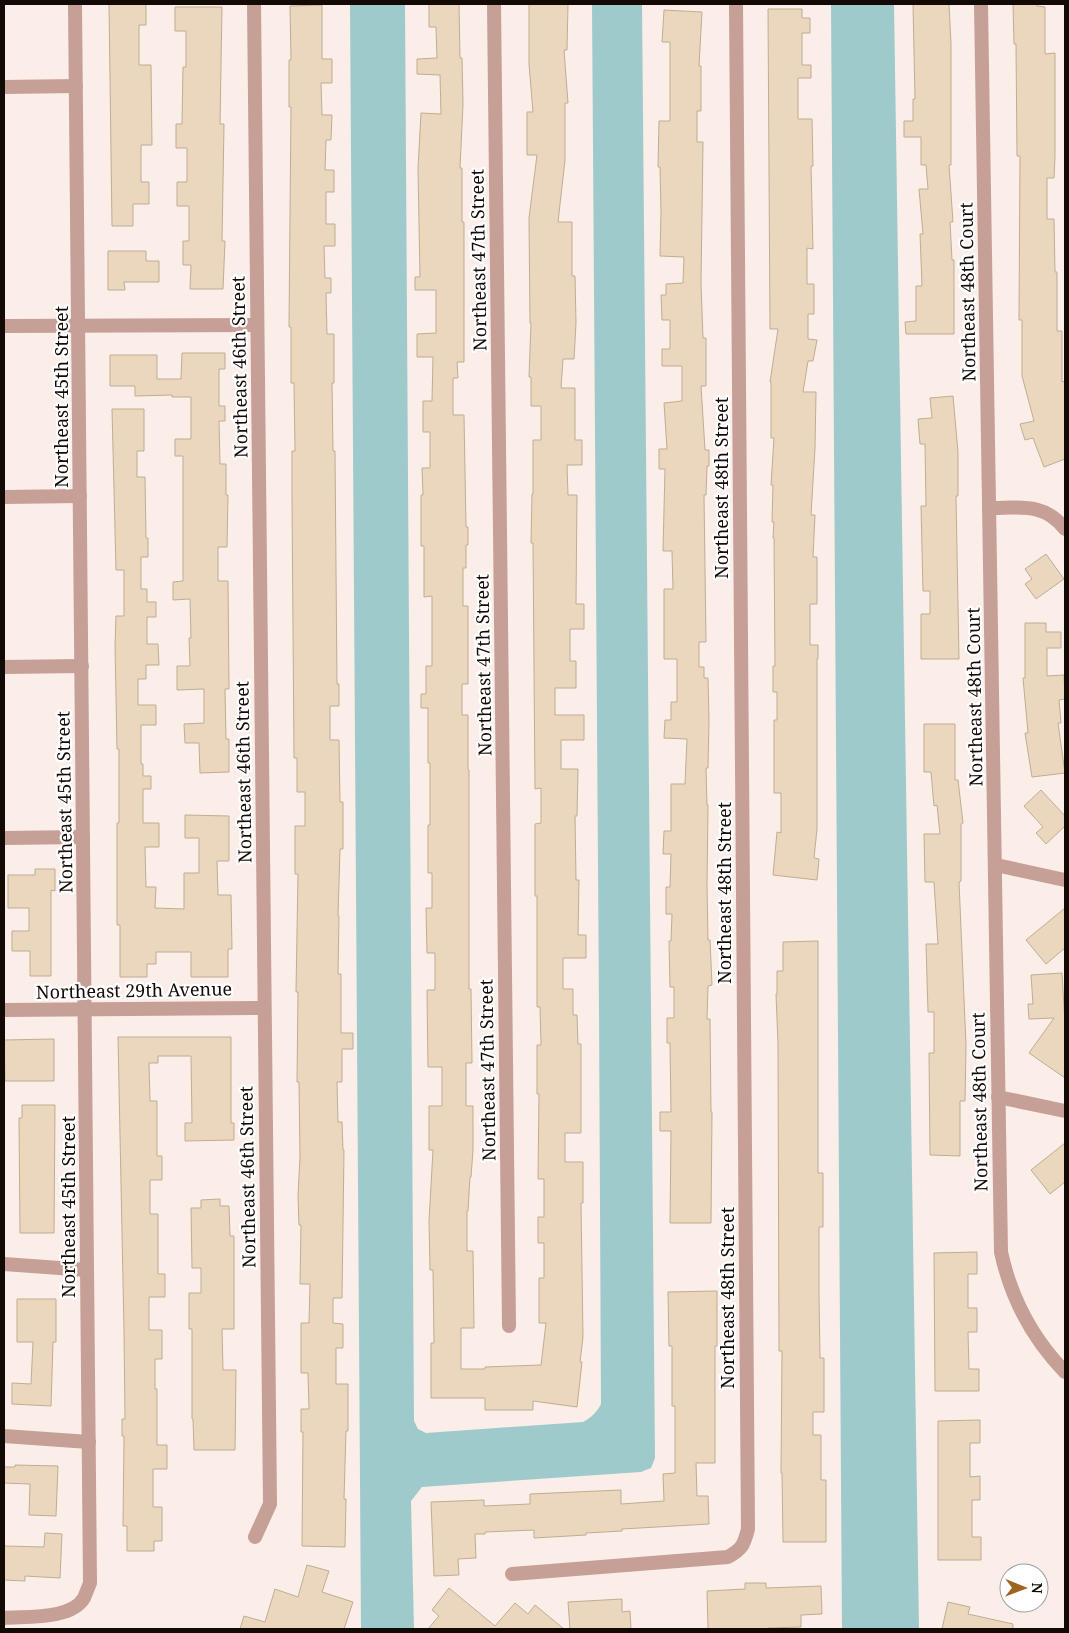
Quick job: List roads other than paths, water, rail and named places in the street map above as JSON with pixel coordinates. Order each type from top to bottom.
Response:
[{"type":"street","name":"Northeast 45th Street","points":[[4,1618],[58,1614],[71,1609],[83,1599],[90,1583],[75,4]]},
{"type":"street","name":"Northeast 46th Street","points":[[254,4],[270,1504],[255,1537]]},
{"type":"street","name":"Northeast 47th Street","points":[[494,4],[509,1326]]},
{"type":"street","name":"Northeast 48th Street","points":[[512,1574],[728,1557],[741,1550],[746,1540],[748,1529],[736,4]]},
{"type":"street","name":"Northeast 48th Court","points":[[981,4],[1001,1252],[1005,1271],[1024,1319],[1039,1342],[1065,1372]]},
{"type":"street","points":[[4,86],[76,86]]},
{"type":"street","points":[[4,326],[257,325]]},
{"type":"street","points":[[4,497],[80,496]]},
{"type":"street","points":[[989,508],[1036,508],[1050,513],[1065,529]]},
{"type":"street","points":[[4,667],[82,666]]},
{"type":"street","points":[[4,838],[83,836]]},
{"type":"street","points":[[996,865],[1065,880]]},
{"type":"street","name":"Northeast 29th Avenue","points":[[4,1010],[264,1008]]},
{"type":"street","points":[[998,1097],[1065,1112]]},
{"type":"street","points":[[4,1264],[87,1270]]},
{"type":"street","points":[[4,1436],[89,1442]]},
{"type":"water","points":[[350,4],[405,4],[414,1421],[418,1429],[426,1433],[583,1422],[594,1415],[601,1404],[592,4],[642,4],[655,1458],[651,1468],[641,1472],[422,1487],[411,1501],[414,1629],[361,1629]]},
{"type":"water","points":[[831,4],[894,4],[919,1629],[842,1629]]}]
